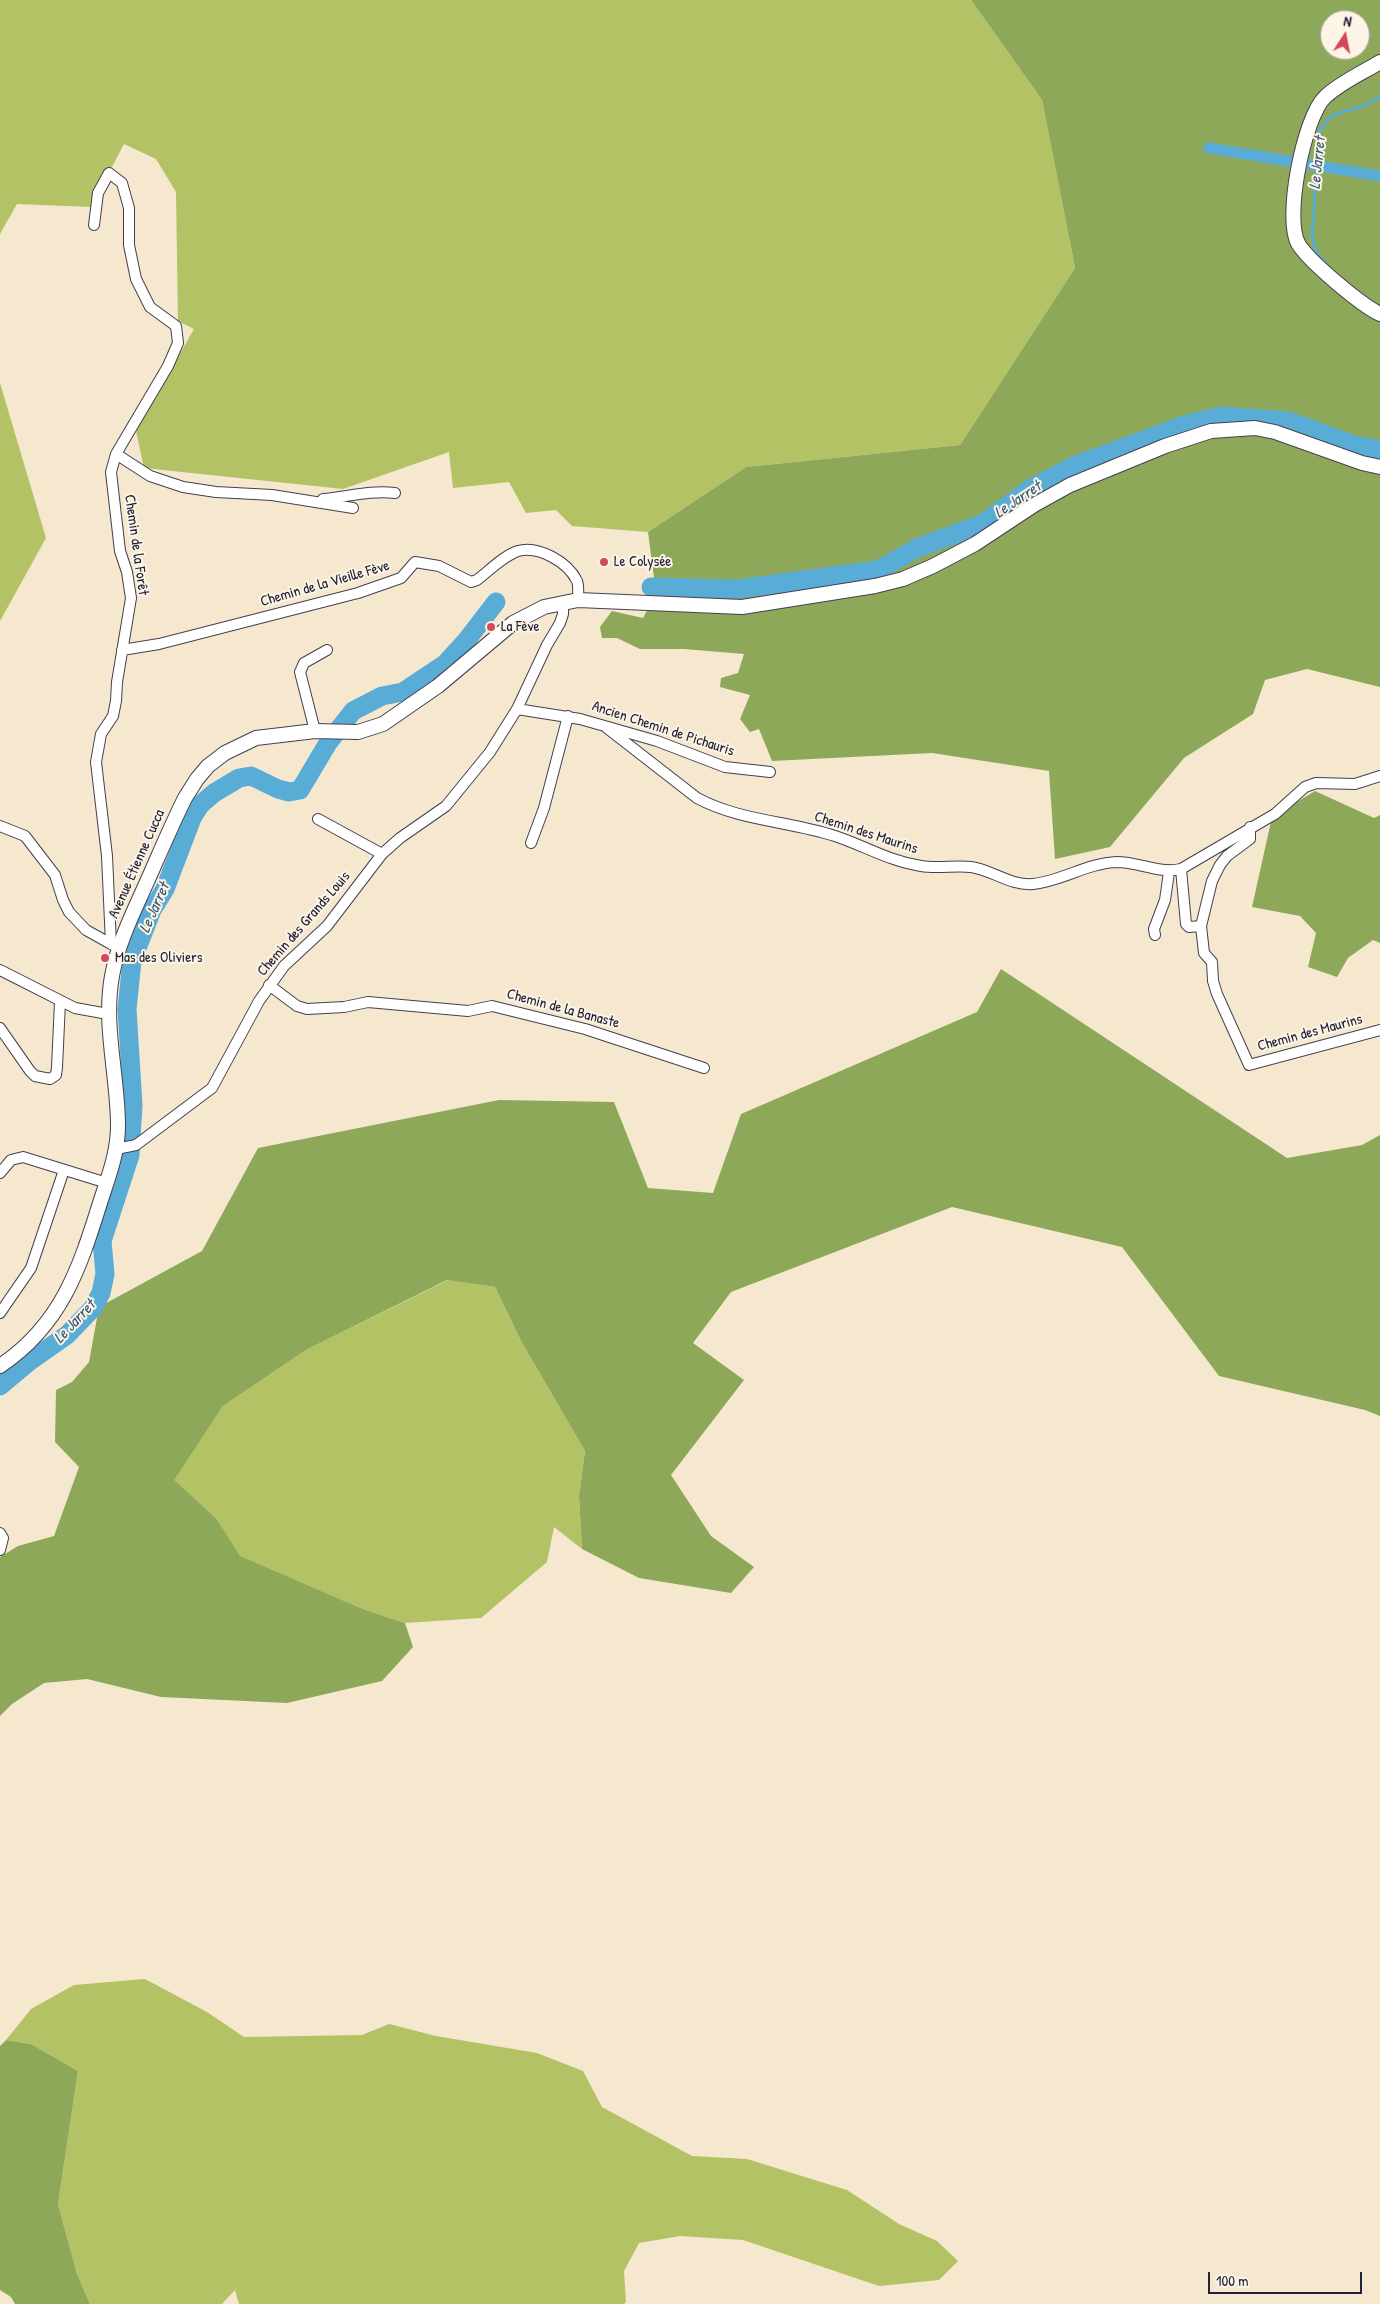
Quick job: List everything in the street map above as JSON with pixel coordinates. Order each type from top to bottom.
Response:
[{"type":"main road","points":[[1380,62],[1338,87],[1325,97],[1315,109],[1300,162],[1294,216],[1294,232],[1299,245],[1315,263],[1380,314]]},
{"type":"main road","name":"Avenue Étienne Cucca","points":[[0,1366],[26,1346],[39,1332],[68,1291],[82,1259],[106,1183],[120,1148],[108,1014],[115,945],[177,813],[197,779],[225,753],[256,738],[321,731],[348,733],[370,730],[400,714],[438,686],[513,623],[544,607],[563,602],[578,600],[742,607],[875,586],[903,578],[933,566],[975,544],[1070,484],[1165,446],[1211,431],[1255,428],[1275,432],[1362,464],[1380,467]]},
{"type":"street","name":"Chemin de la Forêt","points":[[94,225],[98,193],[109,173],[122,183],[129,208],[129,245],[136,280],[150,307],[176,326],[178,343],[168,366],[116,454],[111,472],[120,551],[128,572],[131,598],[113,716],[101,734],[96,762],[115,945]]},
{"type":"street","points":[[116,454],[150,476],[183,487],[216,492],[256,493],[353,508]]},
{"type":"street","points":[[307,500],[348,497],[376,491],[395,493]]},
{"type":"street","name":"Chemin de la Vieille Fève","points":[[122,650],[159,644],[358,593],[401,578],[415,562],[439,566],[471,582],[477,580],[512,553],[520,550],[533,549],[542,552],[572,572],[578,582],[578,600]]},
{"type":"street","name":"Chemin des Grands Louis","points":[[120,1148],[136,1145],[212,1088],[270,985],[284,966],[327,926],[382,854],[400,838],[446,806],[490,752],[517,709],[547,645],[560,623],[563,614],[563,602]]},
{"type":"street","points":[[321,731],[300,672],[304,663],[327,650]]},
{"type":"street","name":"Ancien Chemin de Pichauris","points":[[517,709],[568,716],[657,741],[725,767],[770,772]]},
{"type":"street","points":[[531,843],[544,808],[568,716]]},
{"type":"street","name":"Chemin des Maurins","points":[[607,728],[696,798],[713,807],[733,814],[835,836],[875,854],[911,864],[924,867],[971,867],[992,872],[1016,883],[1032,884],[1108,863],[1125,862],[1169,872],[1181,869],[1275,814],[1305,787],[1316,783],[1355,784],[1380,776]]},
{"type":"street","points":[[318,819],[382,854]]},
{"type":"street","points":[[0,826],[25,836],[55,875],[69,912],[86,930],[115,945]]},
{"type":"street","points":[[1181,869],[1186,924],[1189,926],[1201,926],[1212,881],[1227,856],[1250,839],[1250,827]]},
{"type":"street","points":[[1155,935],[1154,929],[1165,900],[1169,872]]},
{"type":"street","name":"Chemin des Maurins","points":[[1201,926],[1204,953],[1212,962],[1213,982],[1217,994],[1249,1065],[1380,1030]]},
{"type":"street","points":[[0,970],[60,1002],[75,1008],[108,1014]]},
{"type":"street","name":"Chemin de la Banaste","points":[[270,985],[297,1006],[307,1009],[344,1007],[368,1002],[468,1012],[492,1006],[585,1029],[704,1068]]},
{"type":"street","points":[[0,1028],[30,1071],[35,1076],[50,1079],[56,1074],[58,1067],[60,1002]]},
{"type":"street","points":[[0,1173],[10,1160],[18,1157],[106,1183]]},
{"type":"street","points":[[0,1314],[31,1268],[64,1170]]},
{"type":"street","points":[[0,1533],[2,1538],[0,1550]]},
{"type":"green space","points":[[0,0],[971,0],[1042,100],[1075,268],[960,445],[746,467],[648,532],[572,526],[556,510],[526,513],[509,482],[453,488],[449,452],[343,489],[144,468],[136,431],[194,329],[178,321],[176,192],[156,159],[124,144],[91,207],[17,204],[0,234]]},
{"type":"green space","points":[[971,0],[1380,0],[1380,687],[1307,669],[1265,680],[1253,714],[1184,758],[1110,847],[1055,859],[1049,771],[932,753],[772,761],[759,729],[750,732],[740,719],[750,695],[720,687],[721,678],[738,673],[744,654],[684,649],[640,649],[617,638],[602,638],[600,627],[612,611],[643,618],[656,593],[648,532],[746,467],[960,445],[1075,268],[1042,100]]},
{"type":"green space","points":[[0,383],[46,538],[0,621]]},
{"type":"green space","points":[[1315,791],[1374,818],[1380,815],[1380,943],[1373,940],[1348,958],[1337,977],[1308,967],[1316,933],[1300,916],[1252,907],[1272,817]]},
{"type":"green space","points":[[1001,969],[1287,1158],[1362,1145],[1380,1135],[1380,1416],[1365,1410],[1219,1376],[1122,1247],[952,1207],[731,1292],[693,1343],[744,1380],[671,1475],[711,1536],[754,1567],[731,1593],[639,1578],[582,1549],[579,1496],[585,1451],[521,1341],[495,1287],[447,1280],[306,1350],[223,1406],[174,1480],[216,1518],[240,1556],[363,1609],[405,1623],[413,1647],[382,1681],[287,1703],[161,1697],[87,1679],[44,1683],[12,1704],[0,1716],[0,1557],[18,1546],[54,1536],[79,1467],[55,1442],[56,1390],[72,1382],[89,1362],[99,1307],[202,1251],[258,1148],[499,1100],[614,1102],[648,1188],[713,1193],[741,1114],[977,1012]]},
{"type":"green space","points":[[448,1280],[495,1287],[521,1341],[585,1451],[579,1496],[582,1549],[554,1527],[547,1562],[481,1618],[405,1623],[363,1609],[239,1556],[216,1518],[173,1480],[223,1406],[306,1350]]},
{"type":"green space","points":[[145,1979],[207,2012],[244,2037],[362,2035],[389,2024],[436,2036],[537,2053],[583,2071],[602,2107],[692,2156],[747,2159],[847,2190],[899,2224],[937,2241],[958,2261],[939,2280],[879,2286],[743,2240],[680,2236],[639,2243],[624,2271],[626,2302],[624,2304],[239,2304],[235,2290],[222,2304],[90,2304],[77,2274],[58,2204],[78,2071],[31,2044],[6,2040],[31,2009],[74,1985]]},
{"type":"green space","points":[[6,2040],[31,2044],[78,2071],[58,2204],[77,2274],[90,2304],[15,2304],[11,2297],[0,2290],[0,2046]]},
{"type":"waterway","name":"Le Jarret","points":[[1325,262],[1317,254],[1312,237],[1319,132],[1324,124],[1338,113],[1364,105],[1380,96]]},
{"type":"waterway","points":[[1209,148],[1380,176]]},
{"type":"waterway","name":"Le Jarret","points":[[651,587],[737,589],[878,570],[917,548],[982,524],[1033,487],[1074,466],[1187,424],[1223,416],[1288,421],[1354,445],[1380,450]]},
{"type":"waterway","name":"Le Jarret","points":[[0,1386],[30,1361],[67,1335],[93,1308],[101,1293],[105,1274],[102,1241],[130,1155],[133,1105],[127,1009],[132,961],[152,910],[165,889],[192,818],[200,805],[214,793],[239,778],[251,776],[278,789],[289,792],[300,790],[328,743],[353,711],[382,696],[403,692],[445,664],[466,641],[496,602]]},
{"type":"place","name":"Le Colysée","points":[[604,562]]},
{"type":"place","name":"La Fève","points":[[491,627]]},
{"type":"place","name":"Mas des Oliviers","points":[[105,958]]}]
